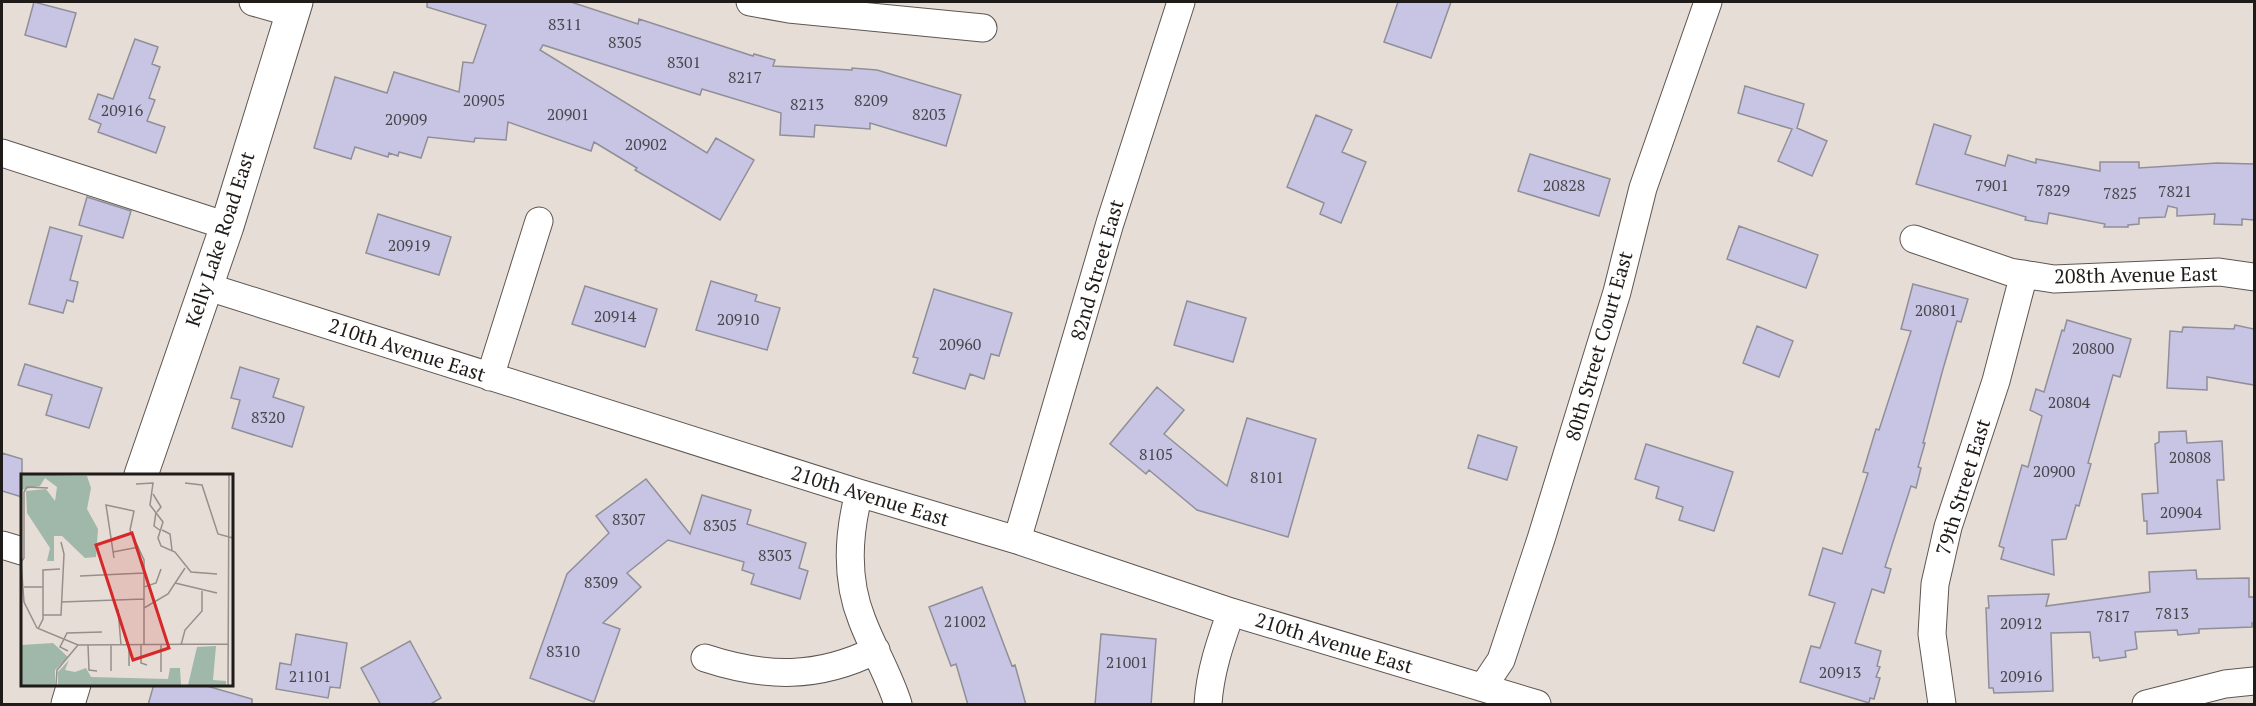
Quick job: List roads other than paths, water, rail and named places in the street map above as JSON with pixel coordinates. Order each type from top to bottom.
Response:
[{"type":"street","points":[[253,2],[294,7]]},
{"type":"street","points":[[750,2],[789,9],[983,28]]},
{"type":"street","name":"82nd Street East","points":[[1017,540],[1110,223],[1181,2]]},
{"type":"street","name":"80th Street Court East","points":[[1483,687],[1501,660],[1538,550],[1617,292],[1643,188],[1708,2]]},
{"type":"street","name":"Kelly Lake Road East","points":[[141,474],[227,226],[294,7]]},
{"type":"street","points":[[2,153],[227,226]]},
{"type":"street","points":[[490,377],[539,221]]},
{"type":"street","name":"208th Avenue East","points":[[1914,239],[2010,272],[2054,279],[2219,272],[2254,277]]},
{"type":"street","name":"79th Street East","points":[[1942,705],[1932,634],[1935,584],[1948,527],[1996,381],[2024,274]]},
{"type":"street","name":"210th Avenue East","points":[[205,286],[859,494],[1017,540],[1231,612],[1537,705]]},
{"type":"street","points":[[859,494],[853,516],[850,547],[852,585],[861,619],[891,682],[898,705]]},
{"type":"street","points":[[2,545],[21,551]]},
{"type":"street","points":[[1208,705],[1209,687],[1217,652],[1231,612]]},
{"type":"street","points":[[705,658],[732,667],[762,673],[793,673],[820,670],[857,659],[876,650]]},
{"type":"street","points":[[2146,705],[2225,684],[2254,681]]},
{"type":"street","points":[[68,705],[75,685]]}]
